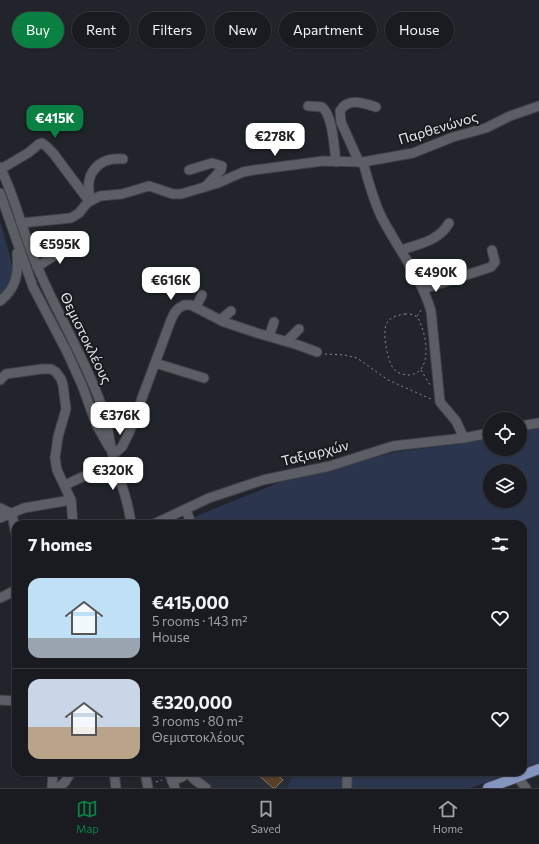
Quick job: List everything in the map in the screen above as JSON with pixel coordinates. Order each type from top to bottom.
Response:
[{"type":"main road","points":[[527,774],[539,769]]},
{"type":"main road","points":[[488,788],[502,786],[518,777]]},
{"type":"street","points":[[376,107],[355,102],[346,104],[340,111],[341,122],[361,162],[376,205],[400,250],[424,289],[431,311],[440,402],[456,422],[464,438]]},
{"type":"street","points":[[308,106],[322,107],[326,111],[332,134],[336,162]]},
{"type":"street","name":"Παρθενώνος","points":[[90,201],[100,196],[122,194],[149,186],[176,195],[204,188],[248,171],[323,161],[361,162],[416,152],[453,137],[481,130],[510,116],[539,106]]},
{"type":"street","points":[[1,168],[19,159],[42,143],[53,153],[90,201]]},
{"type":"street","points":[[90,201],[88,191],[91,175],[99,164],[110,159],[123,159]]},
{"type":"street","points":[[189,170],[212,163],[222,166],[221,170],[204,188]]},
{"type":"street","name":"Θεμιστοκλέους","points":[[1,168],[12,195],[37,268],[92,381],[107,420],[114,459],[127,503],[130,520]]},
{"type":"street","name":"Θεμιστοκλέους","points":[[0,193],[33,286],[67,352],[82,385],[96,424],[114,459]]},
{"type":"street","points":[[21,223],[71,218],[79,213],[90,201]]},
{"type":"street","points":[[400,250],[434,239],[449,223]]},
{"type":"street","points":[[0,301],[11,291],[17,276],[18,261],[14,236]]},
{"type":"street","points":[[37,268],[58,253],[64,245]]},
{"type":"street","points":[[424,289],[491,267],[495,262],[492,250]]},
{"type":"street","points":[[196,307],[202,295]]},
{"type":"street","points":[[64,485],[114,459],[129,433],[175,312],[184,305],[191,305],[220,320],[317,352]]},
{"type":"street","points":[[220,320],[231,311]]},
{"type":"street","points":[[269,336],[274,322]]},
{"type":"street","points":[[287,341],[299,329]]},
{"type":"street","points":[[155,363],[204,378]]},
{"type":"street","points":[[0,380],[8,373],[20,373],[42,369],[55,371],[59,374],[66,401],[65,414],[55,452],[57,470],[71,500],[73,520]]},
{"type":"street","points":[[527,425],[539,422]]},
{"type":"street","name":"Ταξιαρχών","points":[[163,520],[237,488],[278,477],[330,466],[383,448],[409,443],[464,438],[483,434]]},
{"type":"street","points":[[0,518],[24,508],[71,500]]},
{"type":"street","points":[[0,508],[12,514]]},
{"type":"street","points":[[186,509],[190,520]]},
{"type":"street","points":[[12,514],[13,520]]},
{"type":"street","points":[[0,598],[12,592]]},
{"type":"street","points":[[0,700],[12,701]]},
{"type":"street","points":[[52,788],[53,776]]},
{"type":"street","points":[[58,788],[66,782],[69,776]]},
{"type":"street","points":[[114,776],[116,788]]},
{"type":"street","points":[[146,776],[148,786]]},
{"type":"street","points":[[172,780],[183,776]]},
{"type":"street","points":[[192,776],[206,788]]},
{"type":"street","points":[[347,776],[347,788]]},
{"type":"street","points":[[518,777],[526,788]]},
{"type":"path","points":[[411,314],[417,317],[424,331],[426,355],[425,362],[421,369],[412,374],[402,374],[396,372],[392,367],[386,348],[384,333],[386,325],[388,321],[398,315],[411,314]]},
{"type":"path","points":[[317,352],[357,358],[388,380],[416,394],[440,402]]},
{"type":"path","points":[[148,786],[172,780]]},
{"type":"shaded area","points":[[0,221],[13,270],[13,282],[5,292],[0,295]]},
{"type":"shaded area","points":[[539,427],[539,765],[527,770],[527,520],[195,520],[194,517],[290,478],[396,452],[483,439],[483,456],[527,456],[527,430]]},
{"type":"shaded area","points":[[187,776],[376,776],[377,788],[200,788]]},
{"type":"shaded area","points":[[293,776],[507,776],[470,788],[287,788]]},
{"type":"building","points":[[260,776],[278,776],[283,780],[275,788],[273,788]]}]
